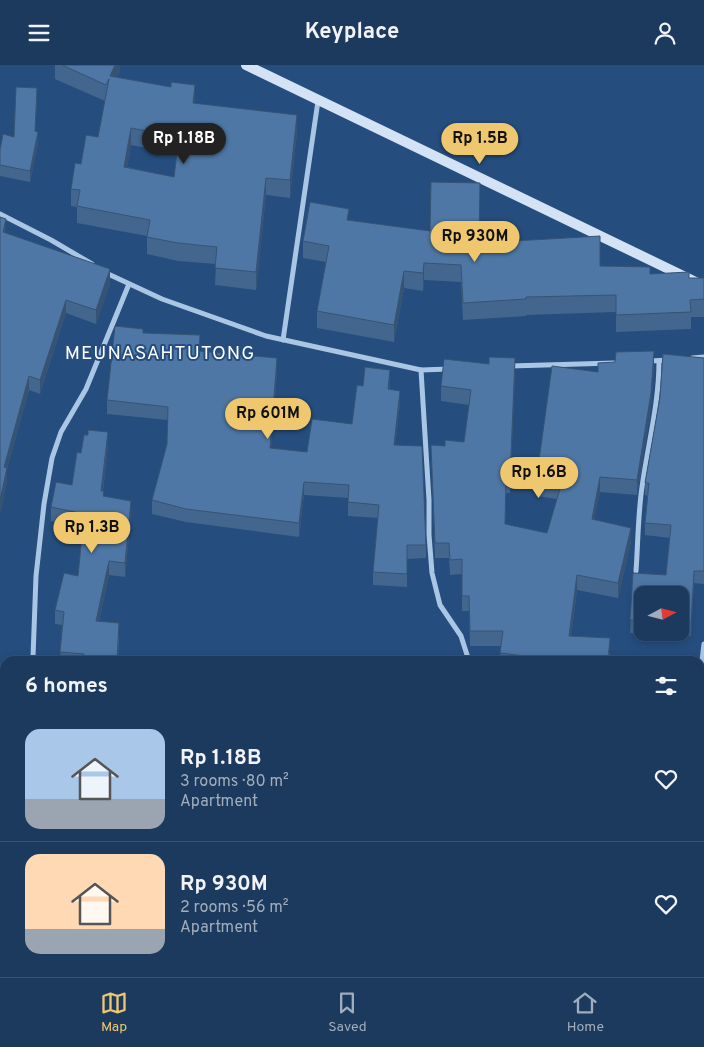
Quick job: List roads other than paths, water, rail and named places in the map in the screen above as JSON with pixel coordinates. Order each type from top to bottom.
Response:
[{"type":"street","points":[[246,65],[704,286]]},
{"type":"street","points":[[283,340],[318,101]]},
{"type":"street","points":[[0,214],[51,240],[109,275],[162,299],[266,336],[421,370],[451,369]]},
{"type":"street","points":[[33,656],[36,576],[44,504],[52,458],[61,432],[86,389],[129,284]]},
{"type":"street","points":[[686,359],[704,357]]},
{"type":"street","points":[[639,362],[677,359]]},
{"type":"street","points":[[636,571],[642,488],[657,400],[659,361]]},
{"type":"street","points":[[500,367],[619,362]]},
{"type":"street","points":[[421,370],[429,500],[428,535],[432,573],[440,605],[461,636],[467,656]]},
{"type":"district","name":"MEUNASAHTUTONG","points":[[160,352]]}]
